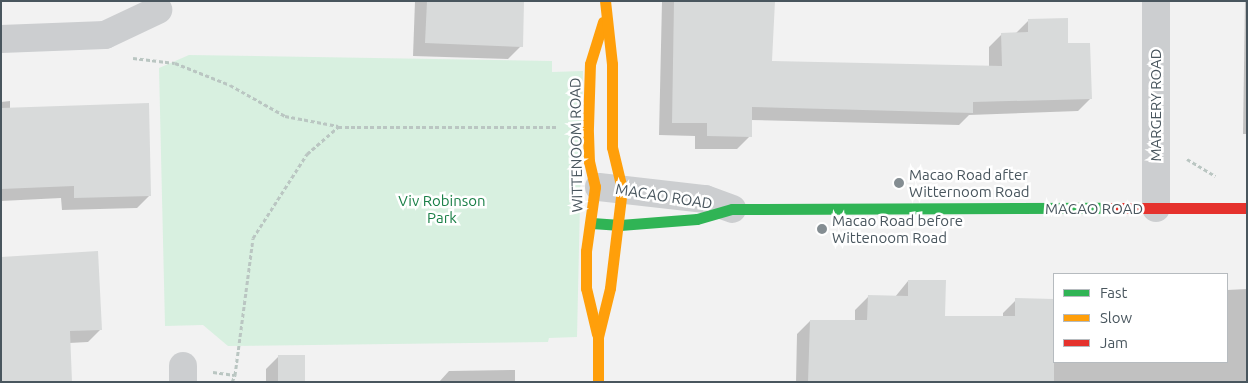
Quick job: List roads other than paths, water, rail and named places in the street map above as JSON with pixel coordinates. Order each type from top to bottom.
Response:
[{"type":"street","name":"MARGERY ROAD","points":[[1156,1],[1156,208]]},
{"type":"street","name":"WITTENOOM ROAD","points":[[598,382],[598,337],[586,288],[586,251],[592,224],[595,187],[589,162],[588,127],[590,64],[605,7]]},
{"type":"street","name":"WITTENOOM ROAD","points":[[598,337],[610,288],[620,225],[622,189],[612,147],[612,64],[605,7]]},
{"type":"street","points":[[1,39],[105,35],[158,10]]},
{"type":"street","name":"MACAO ROAD","points":[[595,187],[705,199],[732,209]]},
{"type":"street","name":"MACAO ROAD","points":[[592,224],[620,225],[697,219],[732,209],[1247,208]]},
{"type":"place","name":"Macao Road after Witternoom Road","points":[[899,183]]},
{"type":"place","name":"Macao Road before Wittenoom Road","points":[[822,229]]},
{"type":"park label","name":"Viv Robinson Park","points":[[442,208]]}]
